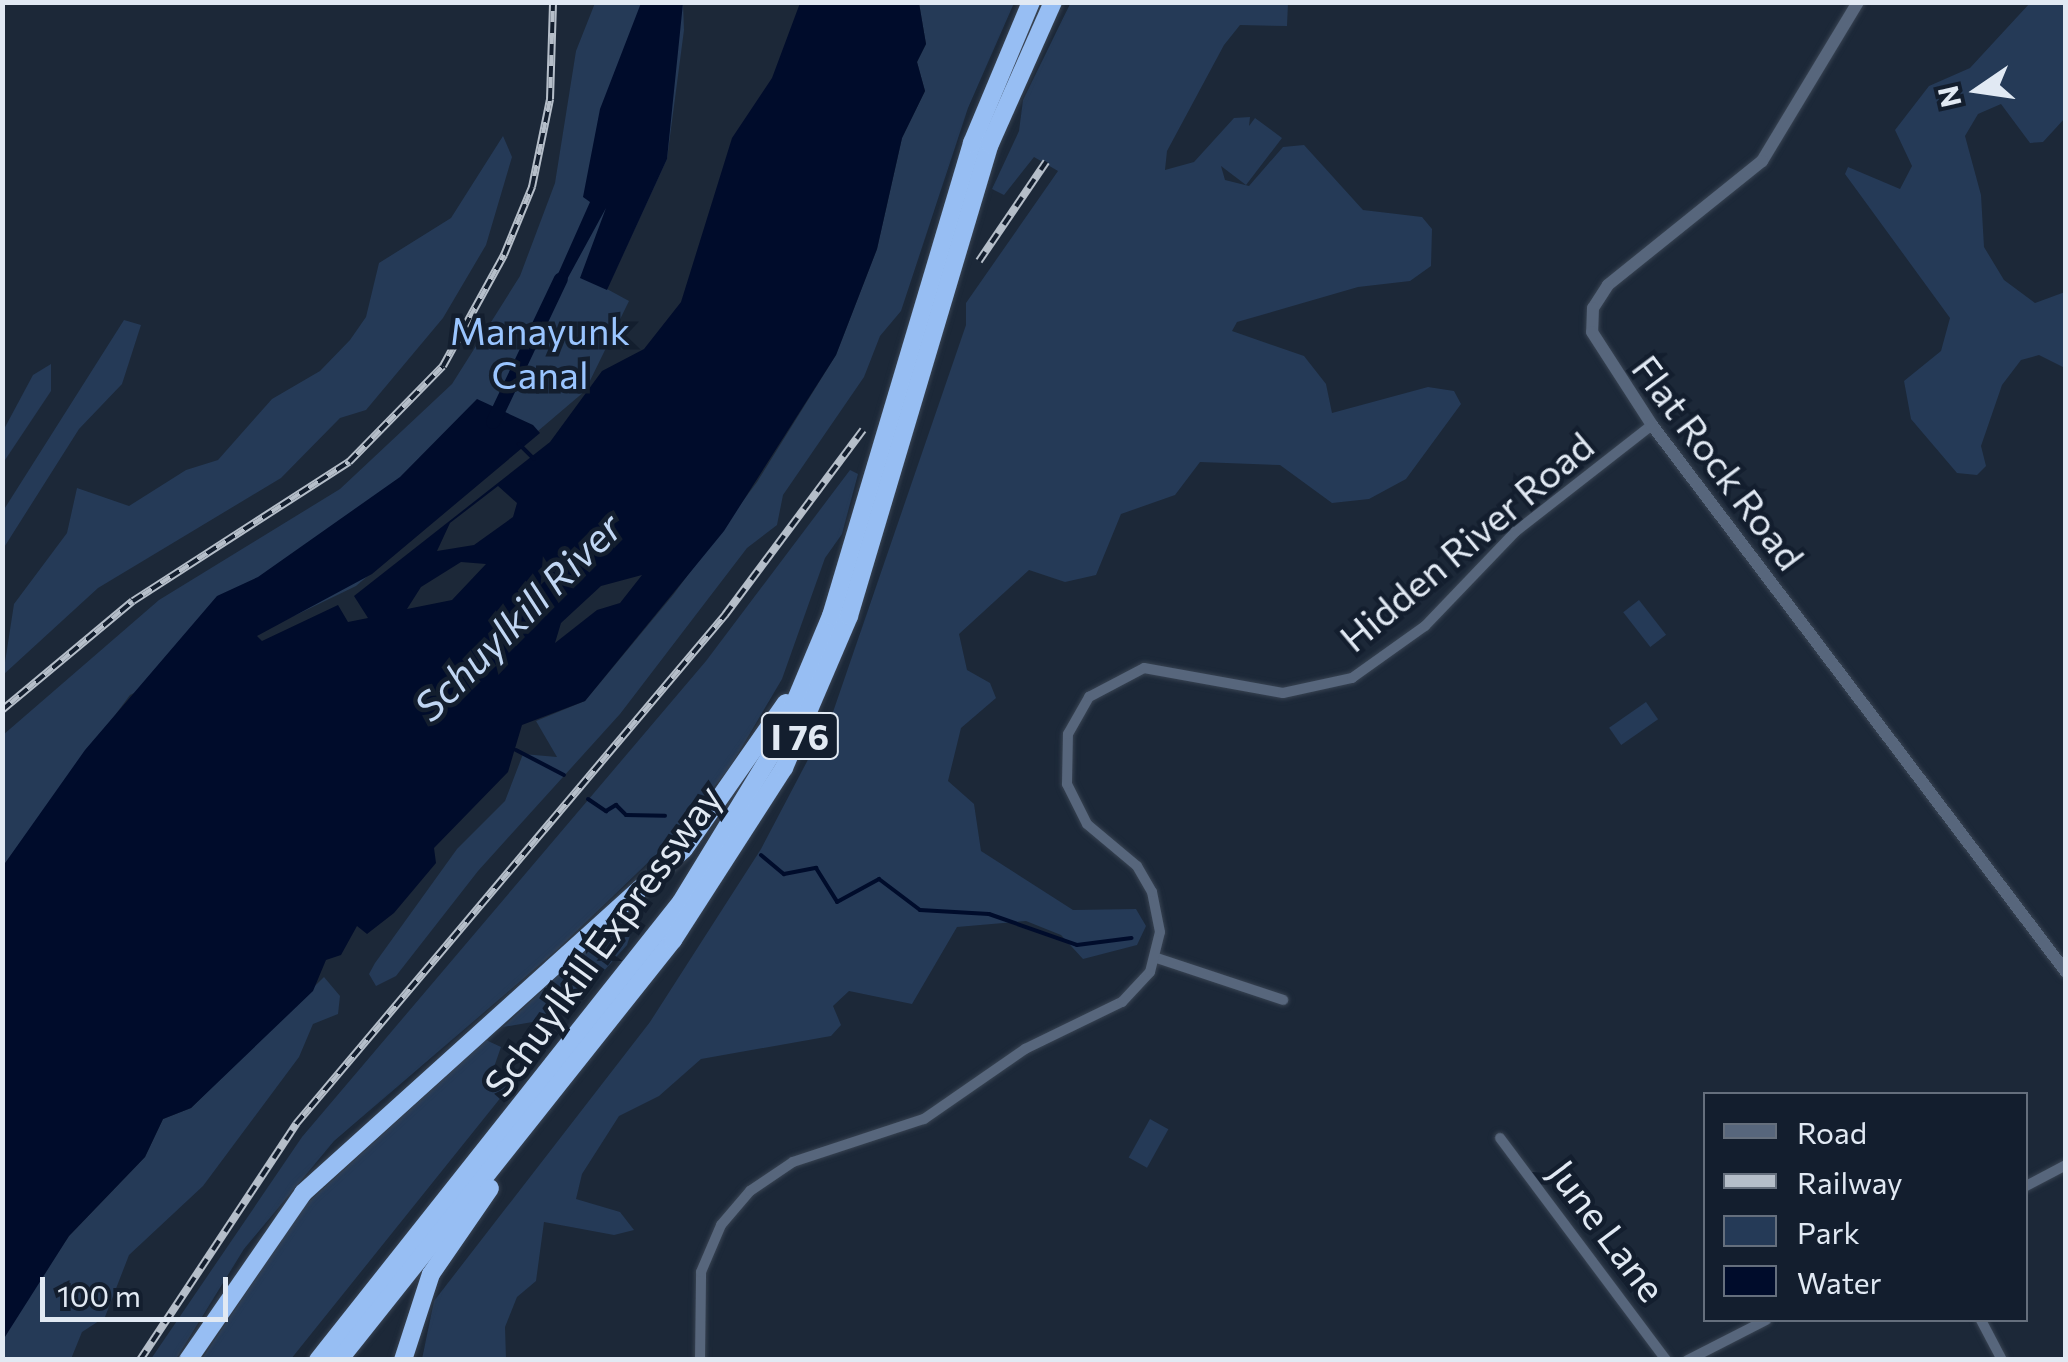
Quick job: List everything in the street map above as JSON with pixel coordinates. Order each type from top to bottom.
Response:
[{"type":"highway","name":"Schuylkill Expressway","points":[[318,1360],[681,902],[756,786],[814,662],[972,143],[1031,2]]},
{"type":"highway","name":"Schuylkill Expressway","points":[[339,1360],[566,1076],[723,870],[810,713],[856,592],[990,144],[1053,2]]},
{"type":"highway","points":[[188,1360],[266,1240],[324,1172],[684,849],[814,662]]},
{"type":"highway","points":[[404,1360],[430,1274],[566,1076]]},
{"type":"street","name":"Flat Rock Road","points":[[1858,2],[1762,160],[1616,278],[1593,308],[1598,350],[2066,972]]},
{"type":"street","name":"Hidden River Road","points":[[1156,958],[1152,892],[1137,866],[1082,818],[1067,784],[1068,734],[1089,697],[1144,668],[1283,693],[1352,678],[1425,626],[1515,532],[1652,425]]},
{"type":"street","points":[[700,1360],[701,1272],[721,1225],[750,1191],[793,1162],[878,1138],[940,1110],[1025,1049],[1122,1002],[1156,958],[1284,1000]]},
{"type":"street","name":"June Lane","points":[[1500,1138],[1666,1360]]},
{"type":"street","points":[[2028,1185],[2066,1165]]},
{"type":"street","points":[[1688,1360],[1762,1322]]},
{"type":"street","points":[[1982,1322],[2002,1360]]},
{"type":"green space","points":[[1071,2],[1288,3],[1287,26],[1240,25],[1224,45],[1167,151],[1165,170],[1194,162],[1234,118],[1250,117],[1249,126],[1255,118],[1282,138],[1246,185],[1221,166],[1225,180],[1249,186],[1283,147],[1304,145],[1363,210],[1422,217],[1432,229],[1431,266],[1410,281],[1358,287],[1237,322],[1232,331],[1304,356],[1326,384],[1332,413],[1428,387],[1454,391],[1461,404],[1406,479],[1369,499],[1332,503],[1280,465],[1200,462],[1175,495],[1121,514],[1096,575],[1065,582],[1029,570],[959,634],[967,670],[990,683],[996,698],[961,728],[948,781],[974,804],[981,851],[1073,910],[1136,909],[1146,926],[1137,945],[1083,959],[1061,935],[1026,921],[957,927],[912,1004],[849,991],[833,1006],[841,1025],[831,1036],[701,1059],[659,1096],[619,1116],[582,1174],[576,1199],[620,1212],[634,1230],[614,1235],[544,1222],[536,1281],[517,1297],[505,1327],[506,1359],[422,1359],[434,1301],[650,1022],[761,849],[833,712],[966,325],[966,303],[1058,171],[1034,157],[1004,195],[992,189],[1019,131],[1023,100]]},
{"type":"green space","name":"Manayunk Canal","points":[[595,3],[683,3],[684,30],[667,159],[607,289],[629,301],[585,391],[356,586],[130,695],[3,866],[3,735],[159,600],[340,489],[452,384],[520,276],[555,183],[576,51]]},
{"type":"green space","points":[[919,3],[1014,3],[968,108],[901,311],[880,336],[864,377],[783,495],[777,525],[747,548],[620,714],[478,871],[396,976],[376,986],[369,974],[375,963],[457,849],[505,801],[523,754],[557,757],[536,721],[585,701],[673,595],[757,482],[836,355],[877,249],[902,138],[925,91],[917,62],[926,44]]},
{"type":"green space","points":[[2030,3],[2065,3],[2065,118],[2043,142],[2030,143],[2001,104],[1978,114],[1965,136],[1981,195],[1984,247],[2004,280],[2035,303],[2065,292],[2065,368],[2039,355],[2021,360],[2002,385],[1981,446],[1986,466],[1977,475],[1957,473],[1911,419],[1904,381],[1941,351],[1950,318],[1845,174],[1848,167],[1900,189],[1912,166],[1895,130],[1929,86],[1970,68]]},
{"type":"green space","points":[[503,136],[512,157],[486,245],[443,318],[366,410],[340,418],[281,478],[98,588],[3,675],[14,604],[67,533],[77,488],[129,506],[186,470],[218,460],[272,399],[320,371],[350,340],[366,317],[379,263],[451,218]]},
{"type":"green space","points":[[124,320],[141,325],[122,384],[79,429],[3,549],[3,511]]},
{"type":"green space","points":[[51,364],[51,391],[3,463],[3,431],[33,375]]},
{"type":"green space","points":[[850,470],[858,474],[842,534],[825,558],[782,679],[729,769],[660,851],[559,948],[334,1141],[244,1249],[176,1359],[151,1359],[302,1137],[706,661]]},
{"type":"green space","points":[[1639,600],[1666,635],[1650,647],[1623,612]]},
{"type":"green space","points":[[1646,702],[1658,719],[1621,745],[1609,728]]},
{"type":"green space","points":[[636,917],[627,945],[586,991],[550,1019],[503,1027],[582,953]]},
{"type":"green space","points":[[324,977],[340,996],[338,1014],[313,1024],[299,1057],[203,1186],[129,1255],[105,1317],[82,1332],[71,1359],[3,1360],[3,1340],[26,1298],[69,1236],[145,1157],[163,1119],[191,1108]]},
{"type":"green space","points":[[486,1040],[501,1047],[493,1070],[513,1074],[510,1086],[291,1359],[201,1360],[305,1205]]},
{"type":"green space","points":[[1150,1119],[1168,1129],[1147,1168],[1129,1157]]},
{"type":"water","points":[[641,3],[683,3],[667,159],[607,290],[580,278],[606,208],[558,296],[550,292],[590,202],[583,197],[600,109]]},
{"type":"water","name":"Schuylkill River","points":[[800,3],[919,3],[926,44],[917,62],[925,91],[902,138],[877,249],[836,355],[724,531],[585,701],[522,725],[508,772],[434,848],[436,863],[394,913],[367,934],[357,926],[341,955],[326,960],[313,991],[191,1108],[163,1119],[145,1157],[69,1236],[3,1340],[3,866],[85,750],[217,596],[258,577],[400,477],[477,399],[533,425],[540,433],[372,574],[257,636],[262,641],[338,605],[348,622],[368,618],[354,596],[550,442],[602,371],[644,349],[681,302],[732,138],[772,78]],"holes":[[[498,486],[517,503],[513,517],[474,545],[437,551],[450,523]],[[461,562],[486,564],[452,600],[407,609],[421,587]],[[642,575],[620,603],[597,610],[555,643],[561,623],[601,586]]]},
{"type":"waterway","points":[[493,422],[561,279]]},
{"type":"waterway","points":[[519,444],[534,459]]},
{"type":"waterway","points":[[516,750],[564,775]]},
{"type":"waterway","points":[[588,799],[606,811],[616,805],[626,815],[665,816]]},
{"type":"waterway","points":[[761,855],[784,874],[816,868],[837,902],[879,879],[920,910],[989,914],[1077,945],[1132,938]]},
{"type":"railway","points":[[2,710],[133,601],[349,462],[443,366],[504,255],[532,187],[550,99],[553,2]]},
{"type":"railway","points":[[979,261],[1046,162]]},
{"type":"railway","points":[[140,1360],[296,1124],[725,615],[863,430]]}]
